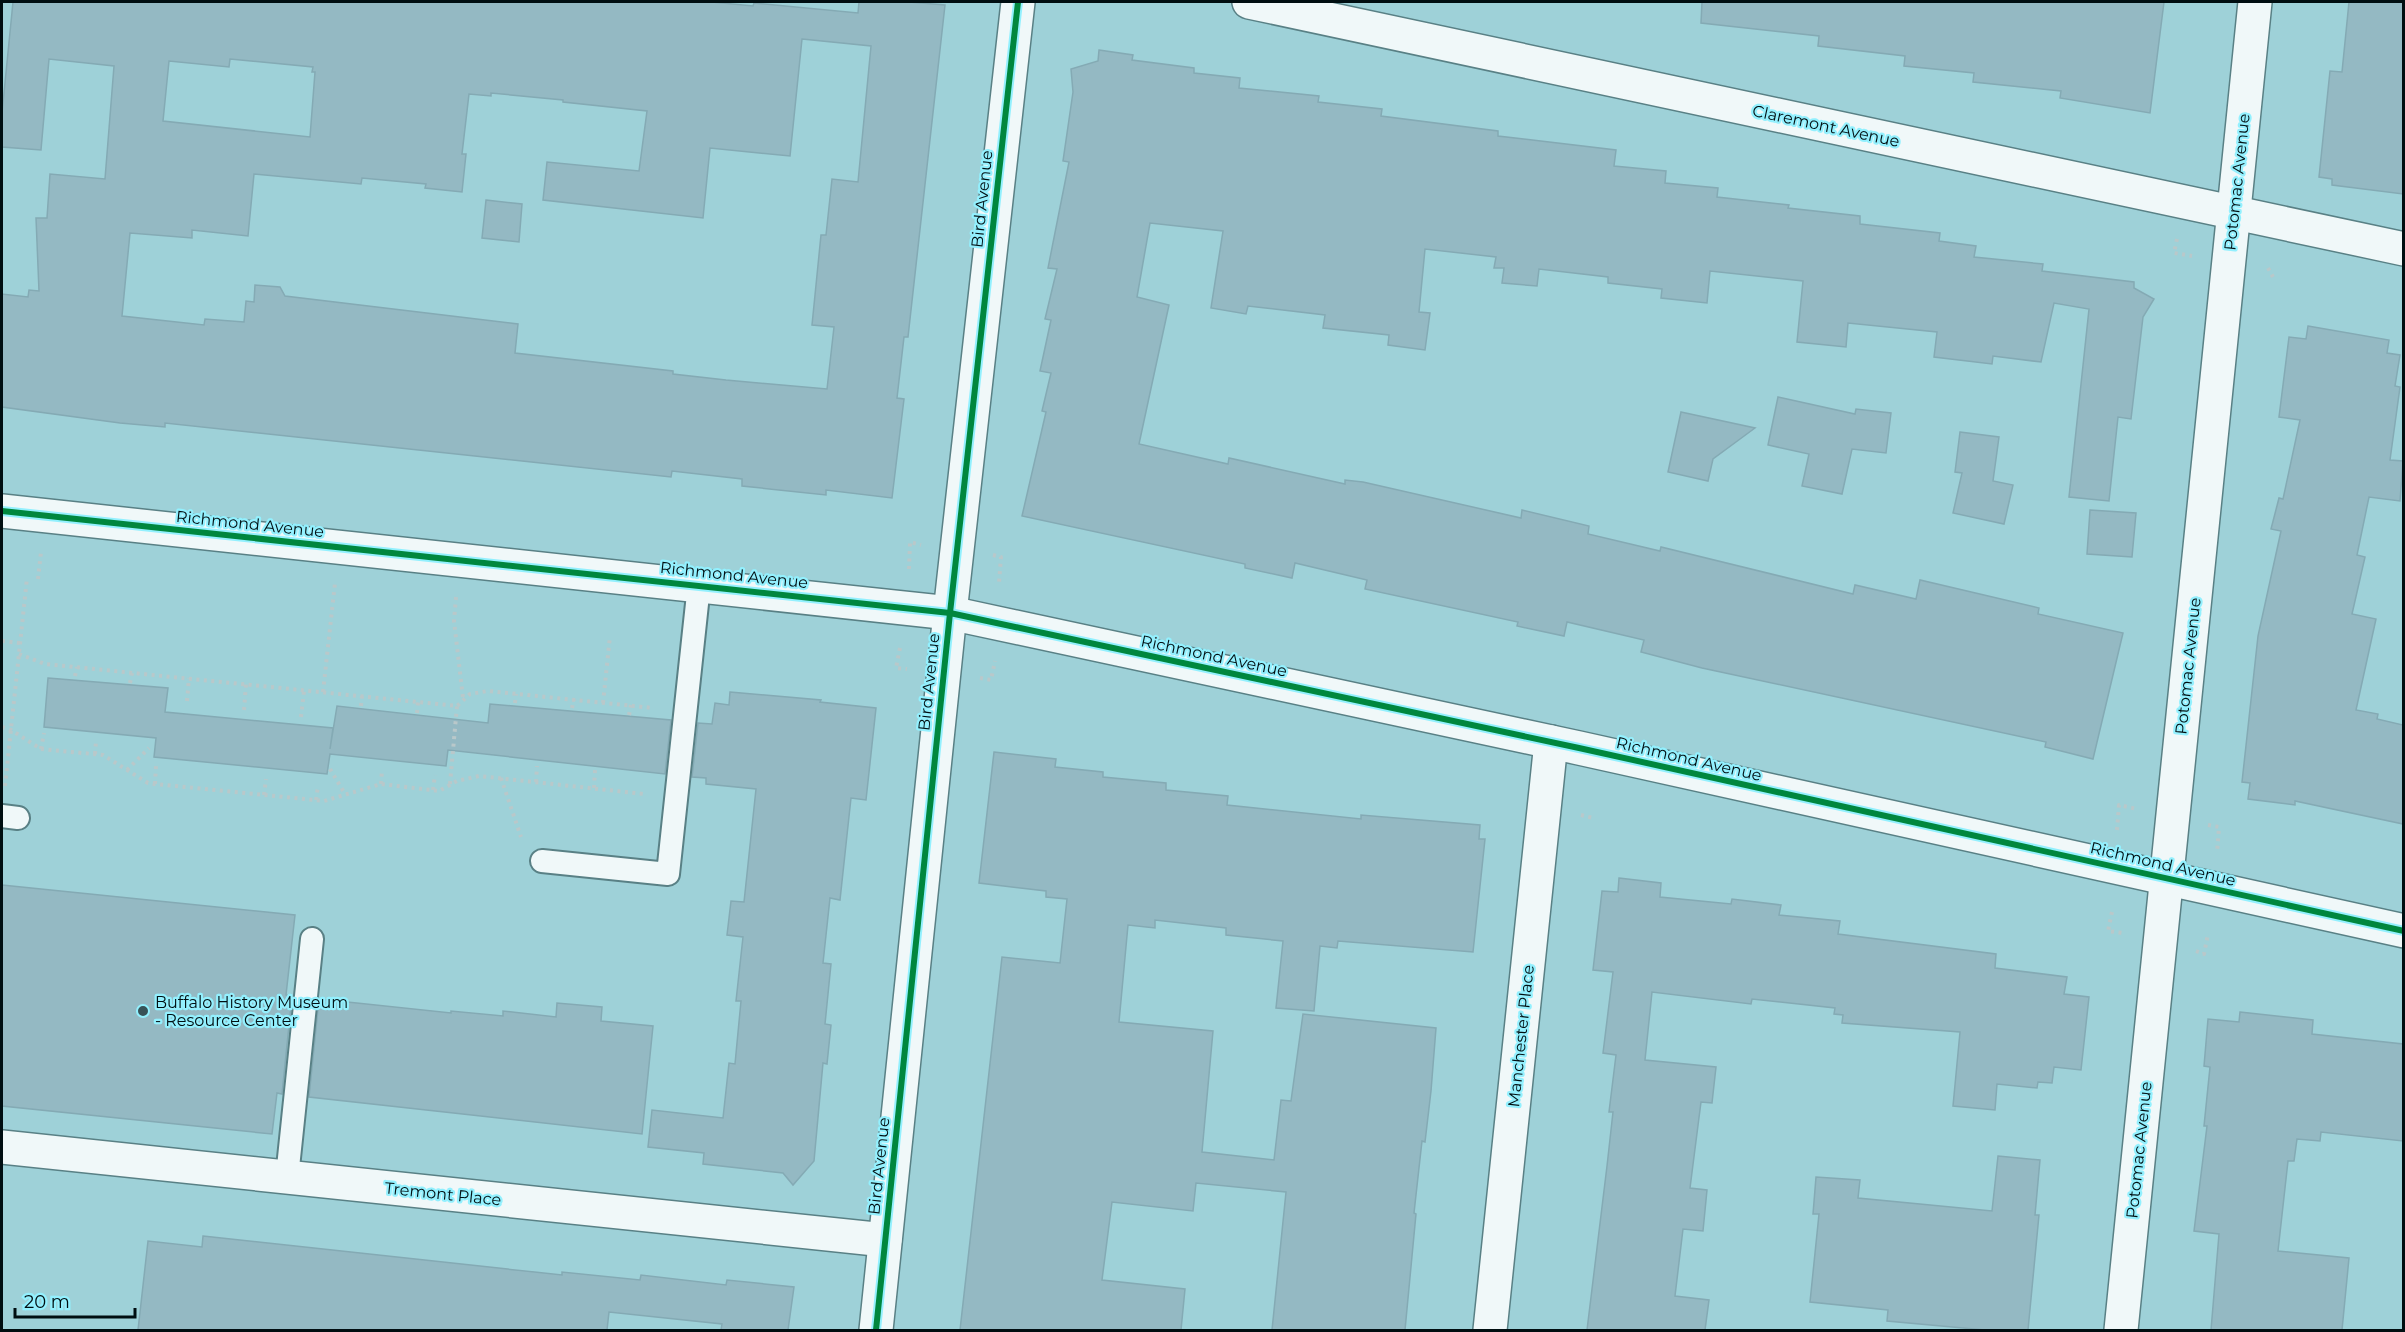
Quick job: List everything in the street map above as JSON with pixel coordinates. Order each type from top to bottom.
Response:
[{"type":"street","name":"Bird Avenue","points":[[876,1330],[950,613],[1018,2]]},
{"type":"street","name":"Claremont Avenue","points":[[1249,2],[2403,249]]},
{"type":"street","name":"Potomac Avenue","points":[[2121,1330],[2255,2]]},
{"type":"street","name":"Richmond Avenue","points":[[2,511],[950,613],[1551,742],[2403,931]]},
{"type":"street","name":"Manchester Place","points":[[1490,1330],[1551,742]]},
{"type":"street","name":"Tremont Place","points":[[2,1147],[885,1240]]},
{"type":"lane","points":[[542,861],[668,874],[699,585]]},
{"type":"lane","points":[[287,1177],[312,939]]},
{"type":"path","points":[[2177,239],[2174,254],[2193,256]]},
{"type":"path","points":[[2268,268],[2273,277]]},
{"type":"path","points":[[909,569],[910,542]]},
{"type":"path","points":[[38,579],[41,551]]},
{"type":"path","points":[[999,583],[1001,557]]},
{"type":"path","points":[[8,810],[11,730],[27,578]]},
{"type":"path","points":[[323,692],[335,580]]},
{"type":"path","points":[[455,601],[454,621],[463,698]]},
{"type":"path","points":[[603,703],[610,636]]},
{"type":"path","points":[[2,641],[20,643]]},
{"type":"path","points":[[896,668],[900,648]]},
{"type":"path","points":[[19,654],[35,662],[76,667],[457,706]]},
{"type":"path","points":[[991,680],[995,661]]},
{"type":"path","points":[[75,676],[76,667]]},
{"type":"path","points":[[130,682],[132,673]]},
{"type":"path","points":[[187,701],[189,678]]},
{"type":"path","points":[[244,710],[246,684]]},
{"type":"path","points":[[301,717],[304,691]]},
{"type":"path","points":[[450,784],[457,706],[463,698],[488,691],[660,708]]},
{"type":"path","points":[[515,703],[516,694]]},
{"type":"path","points":[[361,706],[362,696]]},
{"type":"path","points":[[573,708],[574,699]]},
{"type":"path","points":[[417,713],[418,702]]},
{"type":"path","points":[[629,715],[631,705]]},
{"type":"path","points":[[2,727],[11,730],[41,749],[103,755],[148,783],[155,784],[324,801],[381,784],[439,791],[450,784],[479,776],[655,795]]},
{"type":"path","points":[[41,749],[44,733]]},
{"type":"path","points":[[95,754],[96,741]]},
{"type":"path","points":[[127,771],[149,748]]},
{"type":"path","points":[[155,784],[156,766]]},
{"type":"path","points":[[536,782],[537,766]]},
{"type":"path","points":[[330,769],[345,794]]},
{"type":"path","points":[[381,784],[382,770]]},
{"type":"path","points":[[594,788],[595,770]]},
{"type":"path","points":[[434,790],[435,775]]},
{"type":"path","points":[[501,778],[522,838]]},
{"type":"path","points":[[264,795],[266,779]]},
{"type":"path","points":[[316,800],[318,786]]},
{"type":"path","points":[[2117,831],[2119,805],[2138,809]]},
{"type":"path","points":[[1578,814],[1593,818]]},
{"type":"path","points":[[2216,858],[2219,827]]},
{"type":"path","points":[[2112,912],[2108,931],[2124,933]]},
{"type":"path","points":[[2204,954],[2208,934]]},
{"type":"building","points":[[13,2],[712,2],[753,6],[754,3],[858,13],[859,2],[945,5],[908,337],[904,337],[897,398],[904,399],[892,498],[826,490],[826,495],[742,486],[742,479],[672,471],[671,477],[165,423],[165,427],[120,423],[2,407],[2,294],[28,297],[29,290],[39,291],[36,218],[47,218],[50,174],[105,179],[114,66],[49,59],[41,150],[2,147],[2,113]],"holes":[[[802,39],[871,46],[858,182],[832,179],[826,235],[821,235],[812,325],[834,327],[827,389],[673,374],[673,371],[515,353],[518,324],[285,296],[280,287],[255,285],[254,302],[246,301],[244,322],[205,319],[204,325],[122,316],[130,233],[192,238],[192,230],[248,236],[254,174],[361,184],[362,178],[426,184],[425,188],[462,192],[466,154],[462,154],[469,94],[491,96],[491,93],[647,111],[639,171],[547,162],[543,200],[703,218],[710,148],[790,156]],[[230,59],[313,67],[312,72],[315,72],[310,137],[163,121],[169,61],[229,67]]]},
{"type":"building","points":[[1702,2],[2164,2],[2150,113],[2060,98],[2061,91],[1973,82],[1974,73],[1904,66],[1905,56],[1818,46],[1819,36],[1701,23]]},
{"type":"building","points":[[2349,2],[2403,2],[2403,194],[2332,185],[2332,179],[2319,177],[2330,71],[2342,72]]},
{"type":"building","points":[[1099,50],[1133,55],[1132,60],[1194,68],[1194,73],[1240,78],[1239,88],[1319,96],[1318,102],[1382,109],[1381,116],[1498,131],[1498,136],[1616,150],[1614,166],[1666,171],[1665,183],[1718,188],[1717,197],[1860,216],[1860,224],[1940,233],[1939,241],[1976,246],[1974,257],[2043,264],[2042,271],[2134,282],[2134,288],[2154,299],[2143,317],[2131,419],[2118,417],[2109,501],[2069,497],[2089,309],[2054,303],[2041,362],[1993,356],[1992,364],[1934,357],[1937,332],[1848,323],[1846,347],[1797,342],[1803,281],[1710,271],[1707,303],[1661,298],[1662,289],[1608,283],[1608,277],[1539,269],[1537,286],[1502,283],[1504,268],[1494,268],[1496,257],[1425,249],[1419,312],[1430,313],[1425,350],[1388,345],[1389,335],[1323,328],[1325,315],[1248,306],[1246,314],[1211,308],[1223,231],[1150,223],[1137,297],[1169,305],[1139,444],[1228,464],[1229,458],[1345,484],[1345,480],[1363,482],[1521,518],[1522,510],[1589,526],[1588,534],[1660,551],[1661,547],[1853,594],[1855,585],[1916,599],[1920,580],[2039,608],[2038,614],[2123,633],[2093,759],[2045,747],[2046,742],[1702,668],[1641,652],[1644,640],[1567,622],[1564,636],[1517,626],[1518,622],[1365,589],[1367,580],[1295,563],[1292,578],[1245,568],[1245,564],[1022,516],[1046,412],[1042,411],[1051,373],[1040,371],[1051,320],[1045,319],[1057,269],[1048,268],[1069,162],[1063,161],[1073,92],[1071,69],[1098,61]]},
{"type":"building","points":[[486,200],[522,204],[519,242],[482,238]]},
{"type":"building","points":[[2308,326],[2389,340],[2387,353],[2400,355],[2395,386],[2400,387],[2390,460],[2403,461],[2400,501],[2369,497],[2357,555],[2365,557],[2352,614],[2376,619],[2356,710],[2378,714],[2377,719],[2403,725],[2403,824],[2295,801],[2295,805],[2248,799],[2250,783],[2242,782],[2258,636],[2281,531],[2271,529],[2279,498],[2283,499],[2300,420],[2279,417],[2289,337],[2306,339]]},
{"type":"building","points":[[1778,397],[1855,414],[1856,409],[1891,413],[1886,453],[1852,449],[1842,494],[1802,486],[1809,454],[1768,445]]},
{"type":"building","points":[[1681,412],[1755,428],[1713,459],[1708,481],[1668,472]]},
{"type":"building","points":[[1960,432],[1999,437],[1993,481],[2013,485],[2004,524],[1953,513],[1962,473],[1955,472]]},
{"type":"building","points":[[2090,510],[2136,513],[2132,557],[2087,554]]},
{"type":"building","points":[[48,678],[168,688],[165,712],[333,728],[330,749],[337,706],[488,723],[490,704],[671,720],[665,774],[448,750],[446,766],[330,754],[327,774],[154,757],[156,738],[44,727]]},
{"type":"building","points":[[730,692],[821,700],[820,702],[876,708],[866,800],[851,798],[840,900],[830,898],[823,963],[831,964],[825,1024],[831,1025],[827,1064],[823,1063],[814,1161],[793,1185],[783,1173],[703,1164],[704,1153],[648,1147],[652,1110],[723,1118],[729,1063],[735,1064],[741,1001],[736,1001],[743,937],[727,935],[731,901],[744,902],[756,789],[706,784],[706,778],[692,777],[698,723],[712,724],[715,703],[729,705]]},
{"type":"building","points":[[994,752],[1056,759],[1055,767],[1103,772],[1103,777],[1166,783],[1166,790],[1228,796],[1227,805],[1361,819],[1361,815],[1480,825],[1479,839],[1485,839],[1473,952],[1338,941],[1337,948],[1320,946],[1314,1011],[1276,1008],[1283,941],[1226,935],[1226,928],[1155,920],[1155,928],[1128,925],[1119,1022],[1213,1031],[1202,1152],[1274,1160],[1281,1100],[1291,1101],[1303,1014],[1436,1028],[1425,1142],[1422,1141],[1414,1213],[1416,1214],[1405,1330],[1272,1330],[1286,1192],[1196,1183],[1193,1211],[1112,1202],[1102,1280],[1185,1289],[1181,1330],[960,1330],[1002,957],[1060,963],[1067,899],[1046,897],[1046,891],[979,883]]},
{"type":"building","points":[[1619,878],[1661,883],[1660,897],[1731,904],[1732,899],[1781,905],[1779,915],[1840,921],[1838,934],[1996,954],[1995,968],[2067,977],[2064,994],[2089,997],[2081,1070],[2054,1067],[2052,1083],[2038,1082],[2037,1088],[1997,1084],[1995,1110],[1953,1106],[1960,1032],[1842,1023],[1843,1015],[1834,1014],[1835,1008],[1752,999],[1751,1004],[1652,992],[1645,1060],[1716,1067],[1712,1103],[1701,1102],[1690,1188],[1707,1190],[1703,1231],[1683,1229],[1675,1296],[1709,1300],[1705,1330],[1587,1330],[1613,1112],[1609,1112],[1616,1055],[1603,1053],[1613,972],[1593,970],[1602,891],[1618,892]]},
{"type":"building","name":"Buffalo History Museum - Resource Center","points":[[2,885],[295,915],[286,995],[292,996],[282,1094],[277,1093],[272,1134],[2,1106]]},
{"type":"building","points":[[319,999],[451,1013],[451,1011],[503,1016],[503,1011],[556,1017],[557,1003],[602,1007],[601,1021],[653,1026],[642,1134],[309,1097]]},
{"type":"building","points":[[2240,1012],[2313,1020],[2312,1034],[2403,1044],[2403,1141],[2321,1132],[2320,1141],[2297,1139],[2294,1161],[2288,1161],[2278,1251],[2349,1258],[2342,1330],[2211,1330],[2219,1234],[2194,1231],[2207,1126],[2204,1126],[2210,1067],[2204,1066],[2208,1019],[2239,1022]]},
{"type":"building","points":[[1998,1156],[2040,1160],[2035,1215],[2039,1215],[2028,1330],[1985,1330],[1887,1321],[1888,1310],[1810,1302],[1819,1214],[1813,1214],[1816,1177],[1860,1180],[1858,1198],[1992,1211]]},
{"type":"building","points":[[203,1236],[562,1275],[562,1272],[640,1280],[641,1275],[726,1285],[727,1280],[794,1287],[788,1330],[721,1330],[722,1324],[609,1312],[607,1330],[138,1330],[148,1241],[202,1247]]},
{"type":"cycle path","points":[[876,1330],[950,613],[1018,2]]},
{"type":"cycle path","points":[[2,511],[950,613],[1579,748],[2404,931]]},
{"type":"place","name":"Buffalo History Museum - Resource Center","points":[[143,1011]]}]
